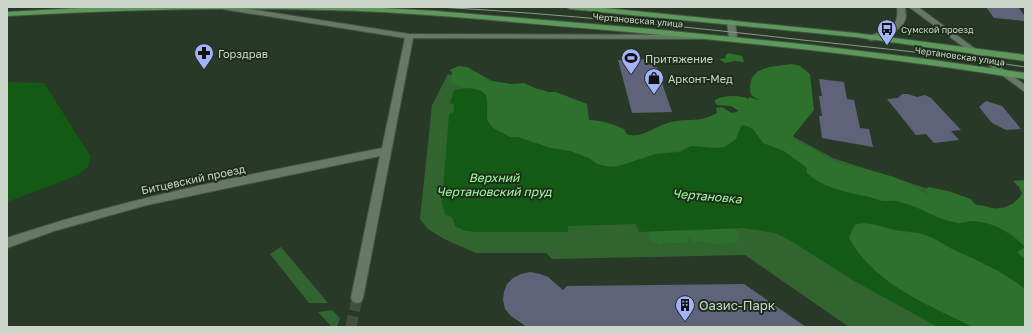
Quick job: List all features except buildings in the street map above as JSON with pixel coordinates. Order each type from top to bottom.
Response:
[{"type":"main road","name":"Чертановская улица","points":[[7,14],[44,11],[222,7],[389,11],[733,38],[918,60],[1025,76]]},
{"type":"main road","name":"Чертановская улица","points":[[570,7],[731,22],[972,50],[1025,58]]},
{"type":"street","points":[[222,7],[409,36],[719,37]]},
{"type":"street","points":[[872,38],[895,28],[902,23],[904,16],[902,7]]},
{"type":"street","points":[[913,7],[1025,89]]},
{"type":"street","points":[[731,22],[733,38]]},
{"type":"street","points":[[357,298],[409,36]]},
{"type":"street","name":"Битцевский проезд","points":[[7,243],[65,222],[148,200],[387,151]]},
{"type":"shaded area","points":[[728,53],[742,56],[744,62],[734,61],[725,63],[719,59],[726,58],[725,56]]},
{"type":"shaded area","points":[[792,64],[800,66],[810,74],[814,110],[793,136],[799,142],[829,159],[897,178],[928,196],[925,190],[928,187],[948,191],[971,199],[976,206],[982,205],[992,208],[1005,207],[1017,200],[1022,193],[1013,181],[1025,180],[1025,259],[1017,252],[1024,247],[1014,236],[998,227],[972,221],[958,223],[933,216],[918,207],[898,202],[882,201],[832,189],[813,179],[770,146],[763,143],[753,129],[740,129],[736,139],[725,147],[697,148],[691,146],[681,150],[655,154],[619,166],[610,167],[597,164],[580,155],[540,146],[520,138],[510,137],[497,131],[491,126],[487,118],[488,104],[485,99],[472,90],[450,83],[452,72],[449,70],[459,66],[467,67],[492,81],[512,84],[524,83],[547,92],[556,92],[587,104],[589,120],[616,125],[624,129],[627,134],[637,135],[643,134],[671,122],[711,116],[717,113],[716,108],[722,107],[732,113],[739,111],[731,106],[717,105],[715,100],[732,96],[749,99],[749,97],[759,100],[751,95],[750,85],[752,78],[756,73],[768,67]]},
{"type":"shaded area","points":[[448,74],[635,144],[718,118],[794,137],[833,158],[1003,213],[1025,206],[1025,327],[849,327],[745,255],[552,259],[546,253],[476,253],[444,239],[428,229],[420,219],[432,105]]},
{"type":"shaded area","points":[[865,222],[904,232],[924,234],[939,240],[951,248],[979,260],[1020,284],[1025,289],[1025,327],[978,328],[970,326],[904,292],[878,274],[857,251],[849,238],[856,224]]},
{"type":"shaded area","points":[[653,228],[693,231],[733,228],[737,230],[740,236],[736,242],[720,244],[701,241],[696,242],[693,241],[690,236],[687,243],[670,243],[667,241],[660,245],[651,241],[648,235]]},
{"type":"shaded area","points":[[281,247],[328,303],[309,303],[270,254]]},
{"type":"shaded area","points":[[332,310],[340,318],[337,327],[332,327],[318,312]]},
{"type":"water","points":[[7,82],[44,83],[91,157],[87,168],[78,175],[7,202]]},
{"type":"water","name":"Верхний Чертановский пруд","points":[[467,88],[475,89],[484,93],[487,101],[487,120],[493,128],[510,137],[518,137],[551,148],[570,151],[589,158],[597,164],[610,167],[619,166],[655,154],[680,152],[691,146],[716,148],[725,147],[736,139],[741,126],[744,125],[753,129],[763,143],[784,151],[807,168],[806,172],[813,178],[828,186],[882,201],[900,202],[949,221],[959,223],[974,221],[996,226],[1014,237],[1025,247],[1017,252],[1025,259],[1025,289],[981,262],[952,249],[929,236],[866,223],[856,224],[849,238],[860,254],[873,268],[887,281],[904,292],[973,327],[938,327],[854,281],[791,241],[775,233],[743,228],[639,232],[636,224],[568,226],[568,232],[465,231],[455,226],[452,217],[445,215],[442,203],[449,114],[454,112],[454,104],[450,103],[454,90]]},
{"type":"tunnel","points":[[351,327],[357,298]]},
{"type":"tram line","points":[[438,7],[666,25],[914,52],[1025,67]]},
{"type":"place","name":"Сумской проезд","points":[[887,46]]},
{"type":"place","name":"Горздрав","points":[[204,70]]},
{"type":"place","name":"Притяжение","points":[[631,75]]},
{"type":"place","name":"Арконт-Мед","points":[[654,95]]},
{"type":"place","name":"Оазис-Парк","points":[[685,322]]},
{"type":"water label","name":"Чертановка","points":[[707,196]]}]
